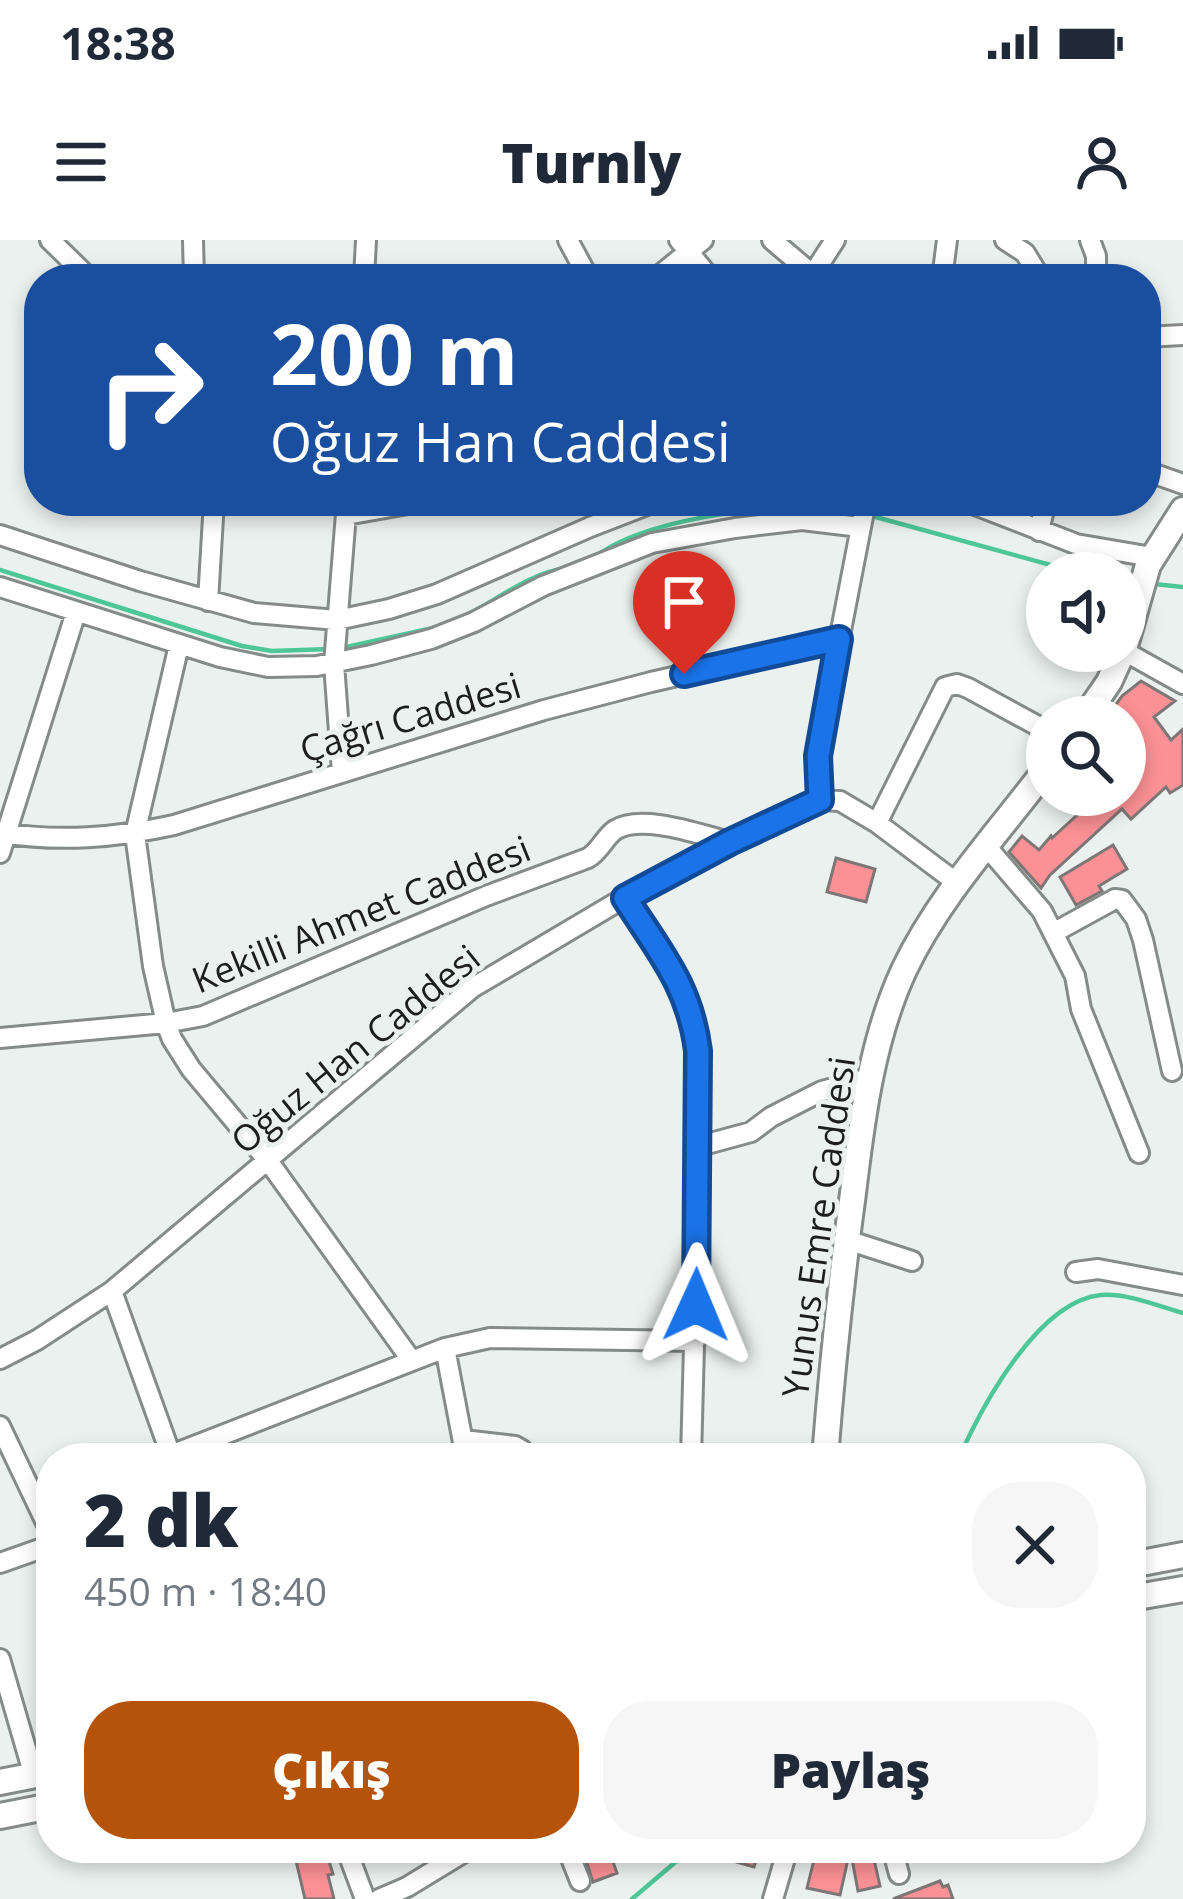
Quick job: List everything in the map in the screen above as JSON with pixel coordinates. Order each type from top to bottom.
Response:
[{"type":"main road","points":[[1146,573],[1183,510]]},
{"type":"main road","name":"Yunus Emre Caddesi","points":[[827,1443],[847,1240],[871,1078],[885,1018],[922,937],[1026,796]]},
{"type":"main road","points":[[1146,1562],[1183,1555]]},
{"type":"main road","points":[[1146,1595],[1183,1589]]},
{"type":"main road","points":[[0,1783],[36,1775]]},
{"type":"main road","points":[[0,1816],[36,1809]]},
{"type":"street","points":[[50,240],[75,264]]},
{"type":"street","points":[[772,240],[800,264]]},
{"type":"street","points":[[1005,240],[1025,253],[1032,264]]},
{"type":"street","points":[[208,601],[213,516]]},
{"type":"street","points":[[342,772],[334,660],[345,516]]},
{"type":"street","points":[[0,535],[254,614],[337,625],[436,594],[617,516]]},
{"type":"street","points":[[0,587],[179,645],[268,667],[404,647],[458,629],[529,592],[652,543],[778,522],[862,516],[818,756],[820,800],[840,801],[877,823],[958,883]]},
{"type":"street","points":[[1002,516],[1076,544],[1150,561]]},
{"type":"street","points":[[1039,531],[1042,516]]},
{"type":"street","points":[[2,840],[76,612]]},
{"type":"street","name":"Çağrı Caddesi","points":[[2,840],[135,834],[232,809],[544,710],[839,639]]},
{"type":"street","points":[[179,645],[135,834],[166,1023],[191,1069],[269,1162],[412,1361]]},
{"type":"street","points":[[1146,662],[1183,684]]},
{"type":"street","points":[[877,823],[945,687],[968,688],[1026,720]]},
{"type":"street","name":"Oğuz Han Caddesi","points":[[2,1352],[38,1340],[112,1291],[472,988],[625,898],[820,800]]},
{"type":"street","name":"Kekilli Ahmet Caddesi","points":[[0,1038],[203,1016],[588,858],[621,827],[656,825],[730,842]]},
{"type":"street","points":[[987,847],[1032,898],[1075,976],[1081,1009],[1139,1153]]},
{"type":"street","points":[[625,898],[691,1008],[698,1051],[692,1443]]},
{"type":"street","points":[[1053,933],[1114,899],[1123,900],[1139,926],[1172,1071]]},
{"type":"street","points":[[696,1147],[751,1132],[822,1091],[871,1078]]},
{"type":"street","points":[[847,1240],[912,1261]]},
{"type":"street","points":[[1076,1272],[1098,1269],[1183,1285]]},
{"type":"street","points":[[112,1291],[167,1443]]},
{"type":"street","points":[[205,1443],[446,1348],[490,1337],[695,1341]]},
{"type":"street","points":[[446,1348],[464,1443]]},
{"type":"street","points":[[0,1426],[36,1502]]},
{"type":"street","points":[[0,1563],[36,1550]]},
{"type":"street","points":[[0,1659],[36,1755]]},
{"type":"street","points":[[351,1863],[364,1899]]},
{"type":"street","points":[[379,1899],[446,1863]]},
{"type":"street","points":[[573,1863],[580,1881]]},
{"type":"street","points":[[773,1899],[784,1863]]},
{"type":"street","points":[[896,1863],[899,1874]]},
{"type":"building","points":[[1141,681],[1175,701],[1154,717],[1171,740],[1183,729],[1183,785],[1170,793],[1166,787],[1146,805],[1146,696],[1122,696]]},
{"type":"building","points":[[1076,816],[1114,816],[1041,888],[1009,852],[1022,836],[1039,850]]},
{"type":"building","points":[[1113,845],[1127,869],[1076,905],[1060,877]]},
{"type":"building","points":[[836,858],[875,869],[866,902],[827,892]]},
{"type":"building","points":[[297,1863],[330,1863],[334,1899],[305,1899]]},
{"type":"building","points":[[587,1863],[613,1863],[617,1873],[593,1882]]},
{"type":"building","points":[[813,1863],[847,1863],[840,1895],[807,1888]]},
{"type":"building","points":[[853,1863],[875,1863],[880,1886],[858,1891]]},
{"type":"building","points":[[940,1881],[943,1887],[948,1885],[953,1899],[893,1899]]},
{"type":"waterway","points":[[593,557],[642,533],[710,516]]},
{"type":"waterway","points":[[872,516],[1026,558]]},
{"type":"waterway","points":[[458,619],[524,583],[566,568]]},
{"type":"waterway","points":[[0,570],[242,646],[272,651],[330,649]]},
{"type":"waterway","points":[[1154,584],[1183,587]]},
{"type":"waterway","points":[[342,648],[442,626]]},
{"type":"waterway","points":[[966,1443],[1015,1359],[1055,1316],[1078,1302],[1111,1295],[1183,1313]]},
{"type":"waterway","points":[[632,1899],[674,1863]]},
{"type":"route","points":[[684,674],[839,639],[818,756],[820,800],[625,898],[672,970],[691,1008],[695,1029],[696,1305]]}]
